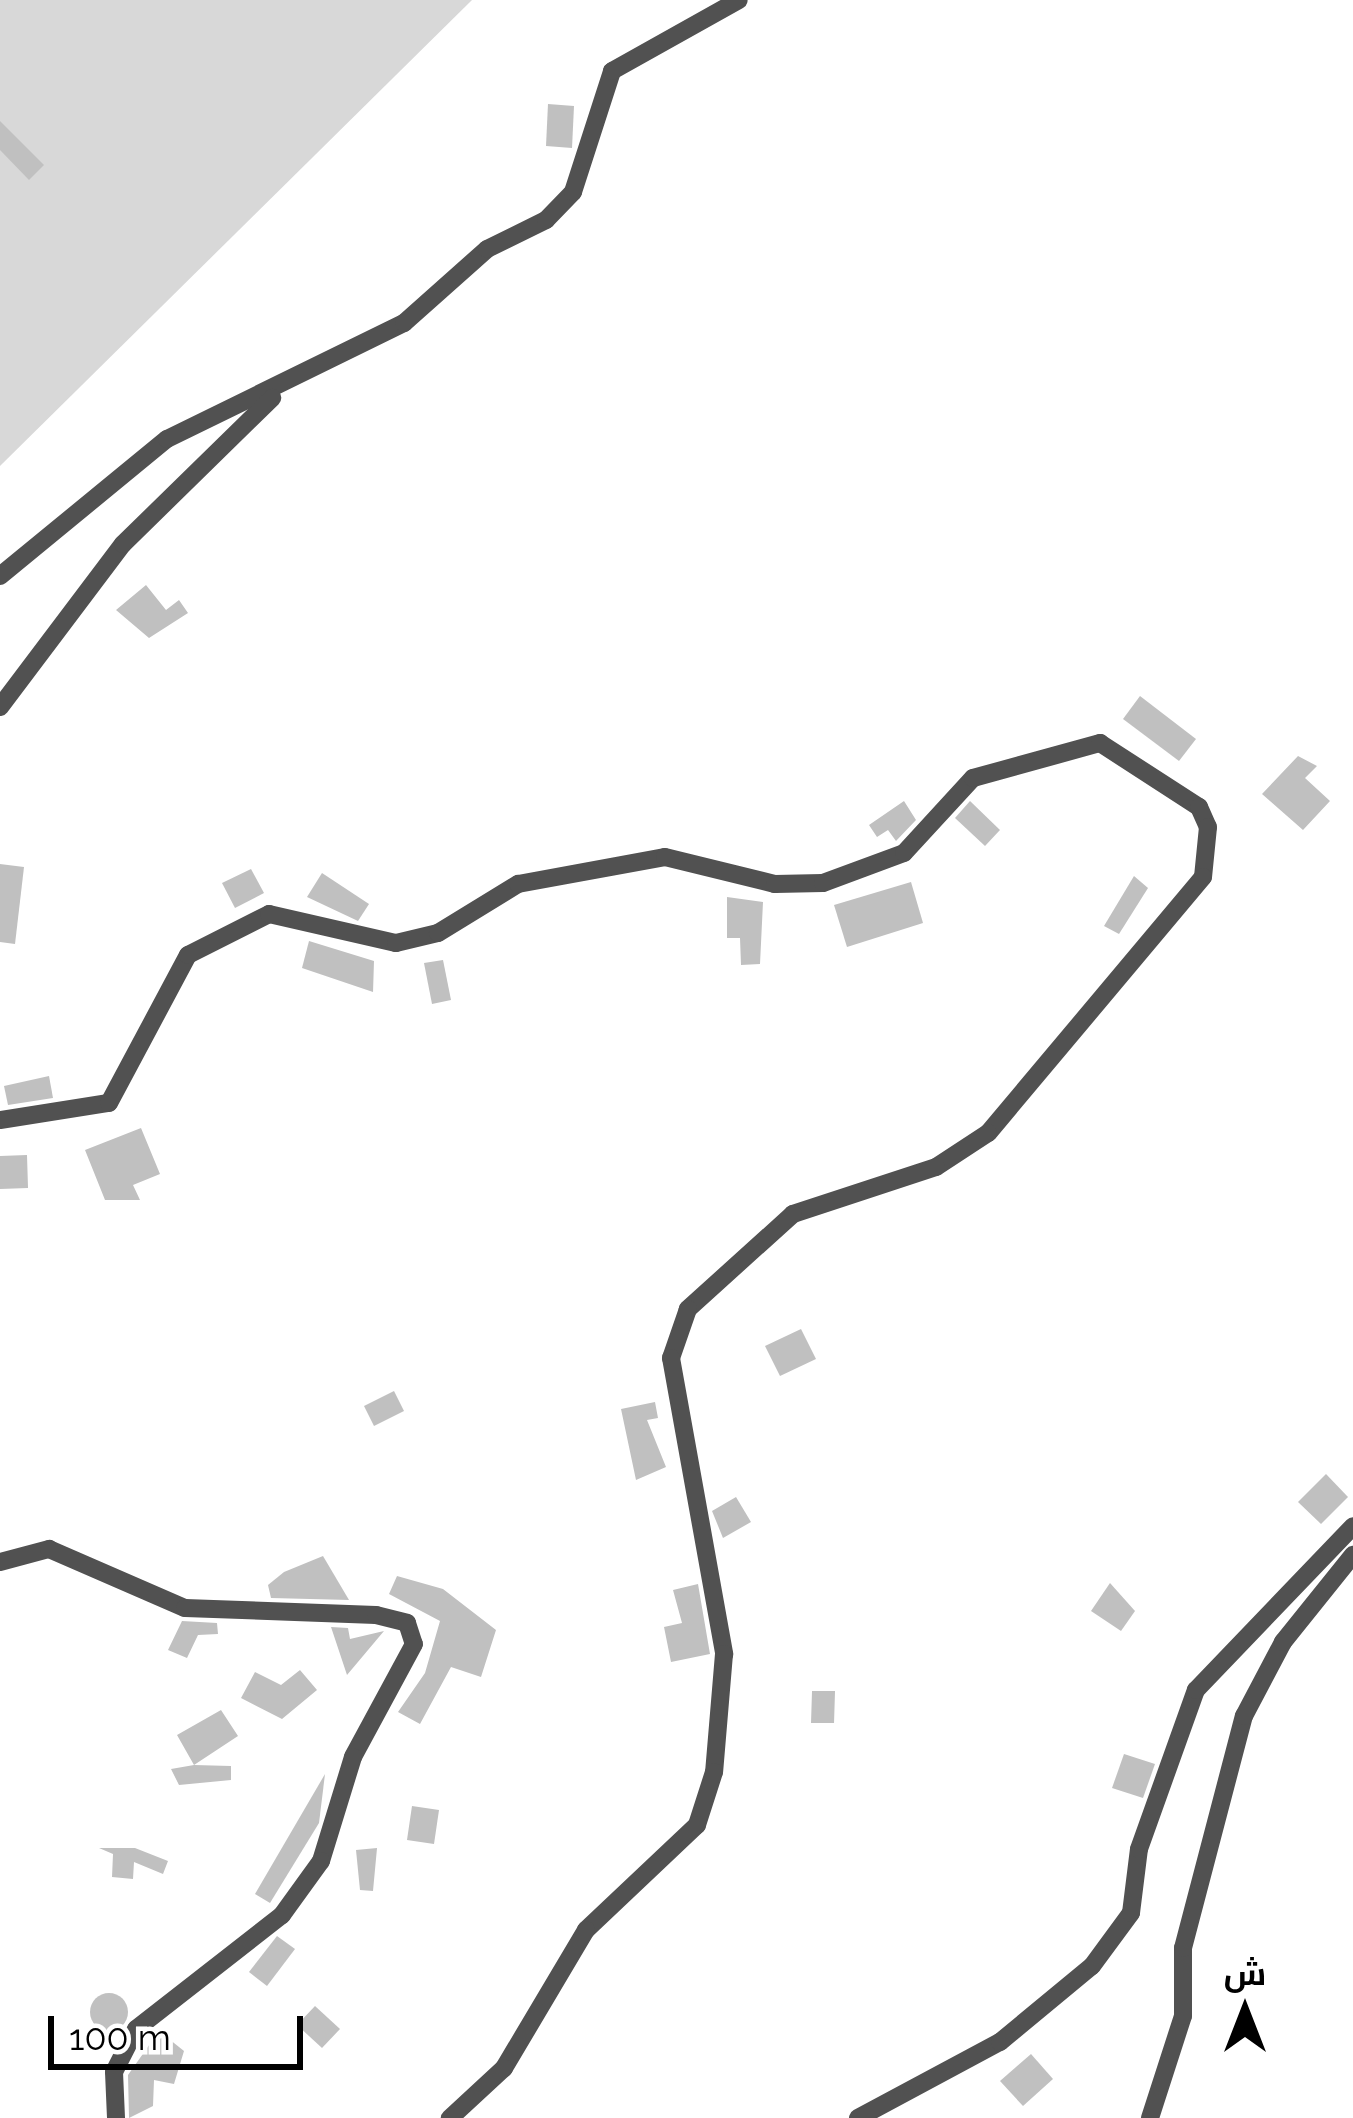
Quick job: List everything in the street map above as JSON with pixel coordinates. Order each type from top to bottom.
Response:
[{"type":"street","points":[[0,576],[167,440],[275,394],[404,323],[487,249],[561,208],[612,71],[739,0]]},
{"type":"street","points":[[0,707],[123,544],[275,394]]},
{"type":"street","points":[[0,1120],[109,1103],[188,955],[269,914],[396,943],[438,933],[518,884],[579,869],[665,857],[775,884],[823,883],[904,853],[974,778],[1100,743],[1199,807],[1208,827],[1203,877],[988,1133],[936,1167],[793,1214],[688,1309],[671,1358],[724,1654],[713,1772],[697,1825],[586,1930],[504,2068],[449,2118]]},
{"type":"street","points":[[858,2118],[1000,2042],[1093,1966],[1131,1913],[1139,1849],[1196,1690],[1353,1526]]},
{"type":"street","points":[[0,1562],[49,1550],[185,1608],[376,1615],[407,1623],[414,1644],[412,1665],[353,1757],[321,1861],[281,1915],[136,2029],[114,2072],[116,2118]]},
{"type":"street","points":[[1150,2118],[1183,2016],[1183,1948],[1244,1716],[1283,1642],[1353,1556]]},
{"type":"shaded area","points":[[0,0],[472,0],[0,466]]},
{"type":"building","points":[[548,104],[574,106],[572,148],[546,146]]},
{"type":"building","points":[[0,121],[44,165],[29,180],[0,150]]},
{"type":"building","points":[[146,585],[166,610],[179,600],[188,613],[149,638],[116,610]]},
{"type":"building","points":[[1140,696],[1196,739],[1179,761],[1123,719]]},
{"type":"building","points":[[1298,756],[1317,766],[1305,778],[1330,801],[1303,830],[1262,794]]},
{"type":"building","points":[[904,801],[916,820],[896,841],[888,830],[877,837],[869,825]]},
{"type":"building","points":[[970,801],[1000,830],[985,846],[955,818]]},
{"type":"building","points":[[0,864],[24,867],[15,944],[0,942]]},
{"type":"building","points":[[251,869],[264,893],[235,908],[222,883]]},
{"type":"building","points":[[322,873],[369,904],[358,921],[307,897]]},
{"type":"building","points":[[1134,876],[1148,888],[1119,934],[1104,926]]},
{"type":"building","points":[[911,882],[923,923],[847,947],[834,905]]},
{"type":"building","points":[[727,897],[763,902],[760,964],[741,965],[740,938],[727,938]]},
{"type":"building","points":[[309,941],[374,961],[373,992],[302,968]]},
{"type":"building","points":[[443,960],[451,1000],[432,1004],[424,963]]},
{"type":"building","points":[[49,1076],[53,1098],[8,1105],[4,1086]]},
{"type":"building","points":[[141,1128],[160,1174],[133,1185],[140,1200],[105,1200],[85,1150]]},
{"type":"building","points":[[27,1155],[28,1188],[0,1189],[0,1156]]},
{"type":"building","points":[[801,1329],[816,1359],[780,1376],[765,1346]]},
{"type":"building","points":[[394,1391],[404,1411],[374,1426],[364,1406]]},
{"type":"building","points":[[655,1402],[658,1418],[647,1420],[666,1467],[636,1480],[621,1409]]},
{"type":"building","points":[[1326,1474],[1348,1497],[1321,1524],[1298,1502]]},
{"type":"building","points":[[736,1497],[751,1522],[723,1538],[712,1511]]},
{"type":"building","points":[[323,1556],[349,1600],[271,1598],[268,1585],[284,1572]]},
{"type":"building","points":[[397,1576],[443,1589],[496,1630],[481,1677],[451,1667],[420,1724],[398,1712],[425,1673],[440,1621],[389,1594]]},
{"type":"building","points":[[1110,1583],[1135,1611],[1121,1631],[1091,1611]]},
{"type":"building","points":[[698,1584],[710,1654],[671,1662],[664,1627],[682,1623],[673,1590]]},
{"type":"building","points":[[182,1621],[217,1623],[218,1634],[198,1635],[187,1658],[168,1650]]},
{"type":"building","points":[[331,1627],[348,1628],[350,1639],[384,1631],[347,1675]]},
{"type":"building","points":[[300,1670],[317,1690],[282,1719],[241,1698],[255,1672],[281,1685]]},
{"type":"building","points":[[812,1691],[835,1691],[834,1723],[811,1723]]},
{"type":"building","points":[[221,1710],[238,1736],[194,1765],[177,1735]]},
{"type":"building","points":[[1124,1754],[1155,1764],[1143,1798],[1112,1788]]},
{"type":"building","points":[[231,1766],[231,1780],[179,1785],[171,1769]]},
{"type":"building","points":[[325,1774],[319,1823],[270,1903],[255,1894]]},
{"type":"building","points":[[412,1806],[439,1810],[434,1844],[407,1840]]},
{"type":"building","points":[[99,1848],[135,1848],[168,1861],[163,1874],[134,1862],[133,1879],[112,1877],[113,1854]]},
{"type":"building","points":[[377,1848],[373,1891],[360,1890],[356,1850]]},
{"type":"building","points":[[277,1936],[295,1949],[267,1986],[249,1972]]},
{"type":"building","points":[[109,1993],[123,1998],[128,2012],[123,2026],[109,2031],[95,2026],[90,2012],[95,1998]]},
{"type":"building","points":[[315,2006],[340,2029],[322,2048],[297,2025]]},
{"type":"building","points":[[159,2031],[184,2051],[174,2084],[154,2080],[153,2106],[129,2118],[128,2075]]},
{"type":"building","points":[[1031,2054],[1053,2079],[1023,2106],[1000,2081]]}]
